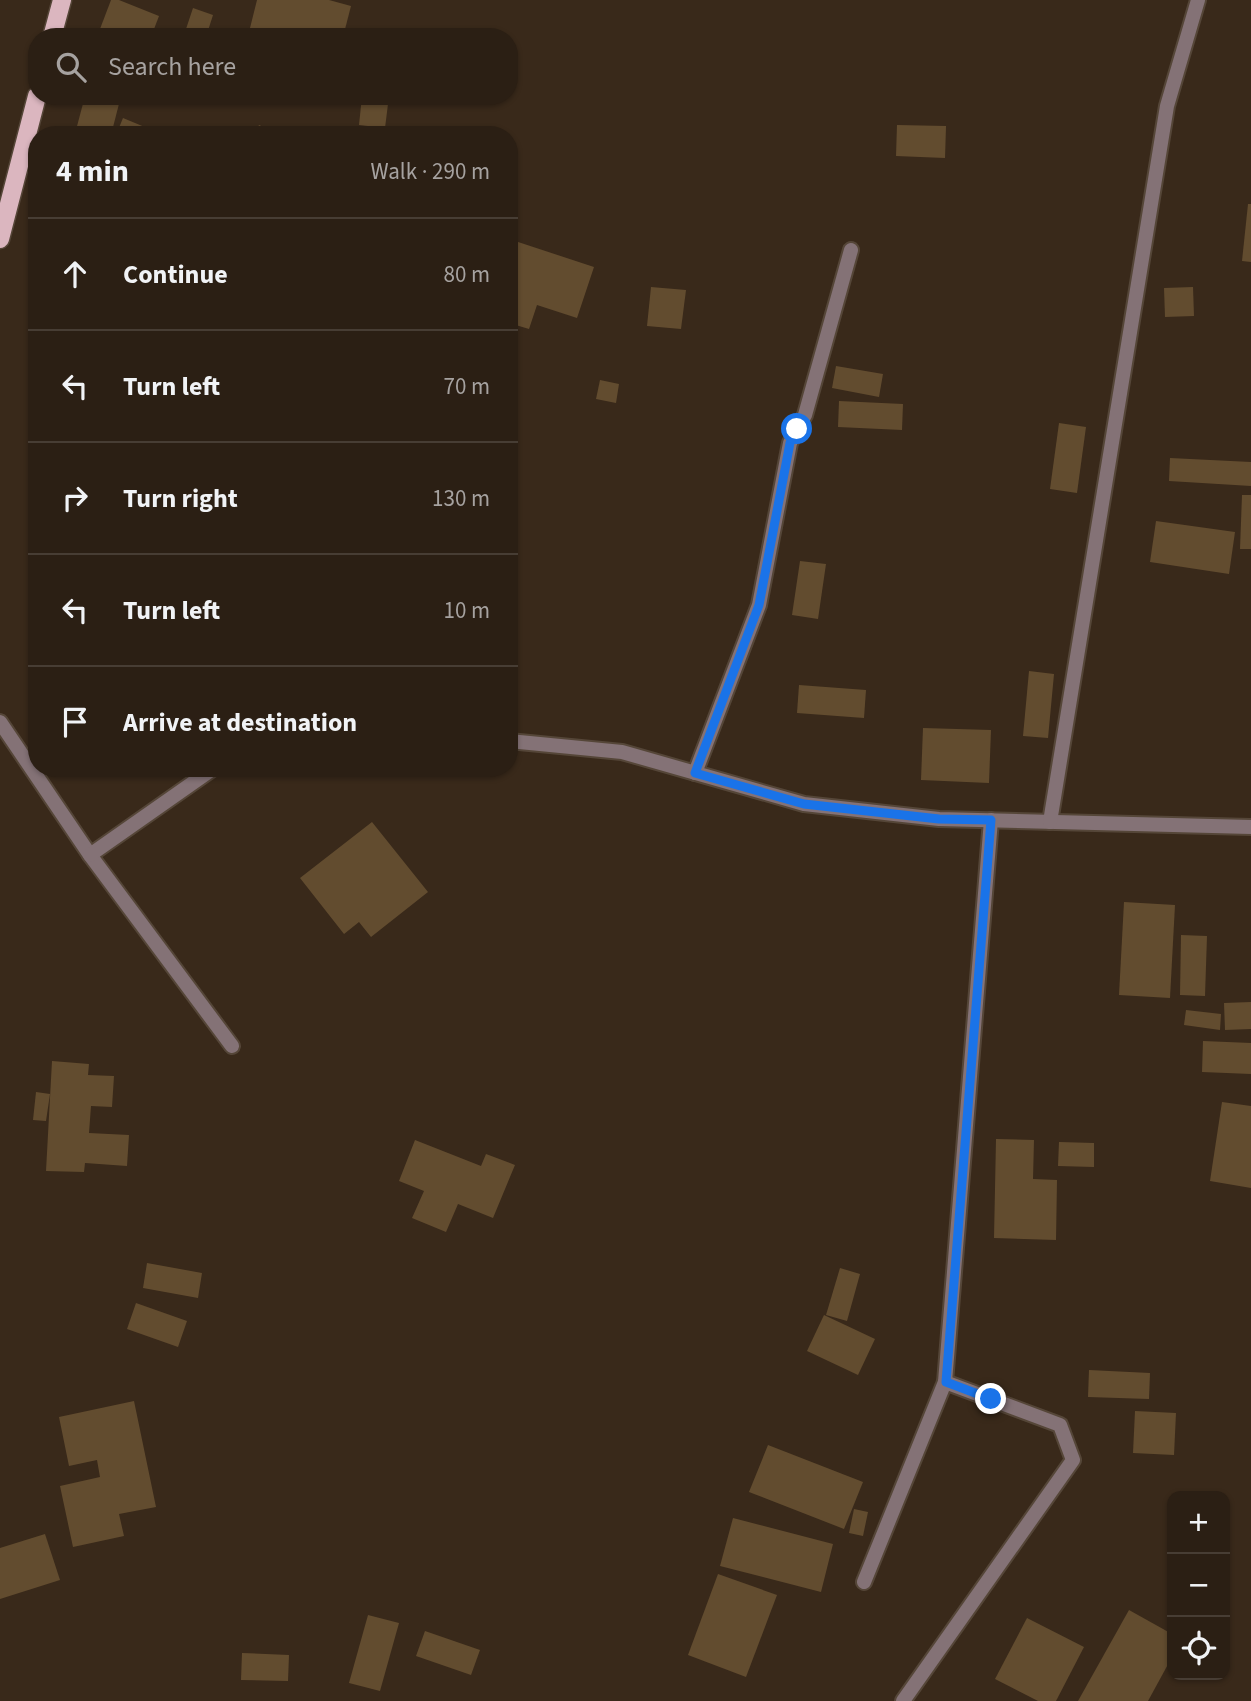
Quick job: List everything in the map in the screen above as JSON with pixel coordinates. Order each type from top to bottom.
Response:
[{"type":"main road","points":[[54,28],[62,0]]},
{"type":"main road","points":[[29,126],[35,105]]},
{"type":"main road","points":[[0,239],[28,131]]},
{"type":"street","points":[[1050,822],[1167,106],[1198,0]]},
{"type":"street","points":[[695,773],[759,605],[790,443],[805,415],[851,250]]},
{"type":"street","points":[[0,722],[28,763]]},
{"type":"street","points":[[518,742],[622,752],[804,804],[939,819],[1251,827]]},
{"type":"street","points":[[37,777],[90,855],[232,1046]]},
{"type":"street","points":[[90,855],[201,777]]},
{"type":"street","points":[[864,1582],[946,1382],[991,820]]},
{"type":"street","points":[[903,1701],[1073,1460],[1060,1424],[946,1382]]},
{"type":"building","points":[[111,0],[119,0],[159,16],[154,28],[100,28]]},
{"type":"building","points":[[257,0],[329,0],[351,6],[345,28],[250,28]]},
{"type":"building","points":[[193,8],[213,15],[209,28],[186,28]]},
{"type":"building","points":[[83,105],[119,105],[113,126],[77,126]]},
{"type":"building","points":[[361,105],[388,105],[385,126],[359,125]]},
{"type":"building","points":[[123,118],[142,126],[120,126]]},
{"type":"building","points":[[897,125],[946,126],[945,158],[896,156]]},
{"type":"building","points":[[1248,204],[1251,204],[1251,262],[1242,261]]},
{"type":"building","points":[[518,242],[594,267],[577,318],[537,305],[529,329],[518,326]]},
{"type":"building","points":[[651,287],[686,290],[681,329],[647,326]]},
{"type":"building","points":[[1193,287],[1194,316],[1165,317],[1164,288]]},
{"type":"building","points":[[836,366],[883,374],[879,397],[832,388]]},
{"type":"building","points":[[600,380],[619,384],[616,403],[596,399]]},
{"type":"building","points":[[839,401],[903,404],[902,430],[838,427]]},
{"type":"building","points":[[1059,423],[1086,427],[1077,493],[1050,489]]},
{"type":"building","points":[[1170,458],[1251,462],[1251,486],[1169,481]]},
{"type":"building","points":[[1242,495],[1251,495],[1251,549],[1240,549]]},
{"type":"building","points":[[1156,521],[1235,532],[1229,574],[1150,562]]},
{"type":"building","points":[[800,561],[826,564],[818,619],[792,615]]},
{"type":"building","points":[[1029,671],[1054,674],[1048,738],[1023,736]]},
{"type":"building","points":[[799,685],[866,690],[864,718],[797,713]]},
{"type":"building","points":[[923,728],[991,730],[989,783],[921,780]]},
{"type":"building","points":[[372,822],[428,892],[371,937],[359,922],[344,934],[300,878]]},
{"type":"building","points":[[1124,902],[1175,905],[1170,998],[1119,995]]},
{"type":"building","points":[[1181,935],[1207,936],[1205,996],[1180,995]]},
{"type":"building","points":[[1251,1002],[1251,1029],[1225,1030],[1224,1003]]},
{"type":"building","points":[[1186,1010],[1221,1014],[1220,1030],[1184,1025]]},
{"type":"building","points":[[1203,1041],[1251,1043],[1251,1074],[1202,1072]]},
{"type":"building","points":[[52,1061],[89,1064],[88,1075],[114,1076],[112,1107],[91,1106],[89,1133],[129,1135],[127,1166],[85,1163],[84,1172],[46,1171]]},
{"type":"building","points":[[36,1092],[50,1094],[46,1121],[33,1120]]},
{"type":"building","points":[[1222,1102],[1251,1106],[1251,1188],[1210,1181]]},
{"type":"building","points":[[996,1139],[1034,1140],[1033,1179],[1057,1180],[1056,1240],[994,1238]]},
{"type":"building","points":[[415,1140],[481,1166],[486,1154],[515,1165],[493,1218],[458,1204],[446,1232],[412,1218],[424,1191],[399,1181]]},
{"type":"building","points":[[1059,1142],[1094,1143],[1094,1167],[1058,1166]]},
{"type":"building","points":[[147,1263],[202,1273],[198,1298],[143,1288]]},
{"type":"building","points":[[840,1268],[860,1274],[847,1321],[826,1315]]},
{"type":"building","points":[[136,1303],[187,1321],[178,1347],[127,1329]]},
{"type":"building","points":[[824,1315],[875,1339],[858,1375],[807,1351]]},
{"type":"building","points":[[1089,1370],[1150,1373],[1149,1399],[1088,1397]]},
{"type":"building","points":[[134,1401],[156,1507],[119,1514],[124,1536],[73,1547],[60,1486],[100,1477],[97,1460],[69,1466],[59,1417]]},
{"type":"building","points":[[1135,1411],[1176,1413],[1174,1455],[1133,1453]]},
{"type":"building","points":[[768,1445],[863,1482],[844,1529],[749,1492]]},
{"type":"building","points":[[854,1509],[868,1512],[863,1536],[849,1533]]},
{"type":"building","points":[[733,1518],[833,1544],[821,1592],[720,1566]]},
{"type":"building","points":[[45,1534],[60,1580],[0,1599],[0,1548]]},
{"type":"building","points":[[718,1574],[777,1595],[746,1677],[688,1655]]},
{"type":"building","points":[[1129,1610],[1167,1631],[1167,1666],[1148,1701],[1078,1701]]},
{"type":"building","points":[[368,1615],[399,1623],[380,1691],[349,1683]]},
{"type":"building","points":[[1027,1618],[1084,1647],[1056,1701],[1038,1701],[995,1679]]},
{"type":"building","points":[[425,1631],[480,1650],[471,1675],[416,1656]]},
{"type":"building","points":[[242,1653],[289,1655],[288,1681],[241,1680]]},
{"type":"route","points":[[797,429],[790,443],[759,605],[695,773],[804,804],[939,819],[991,820],[946,1382],[991,1399]]}]
